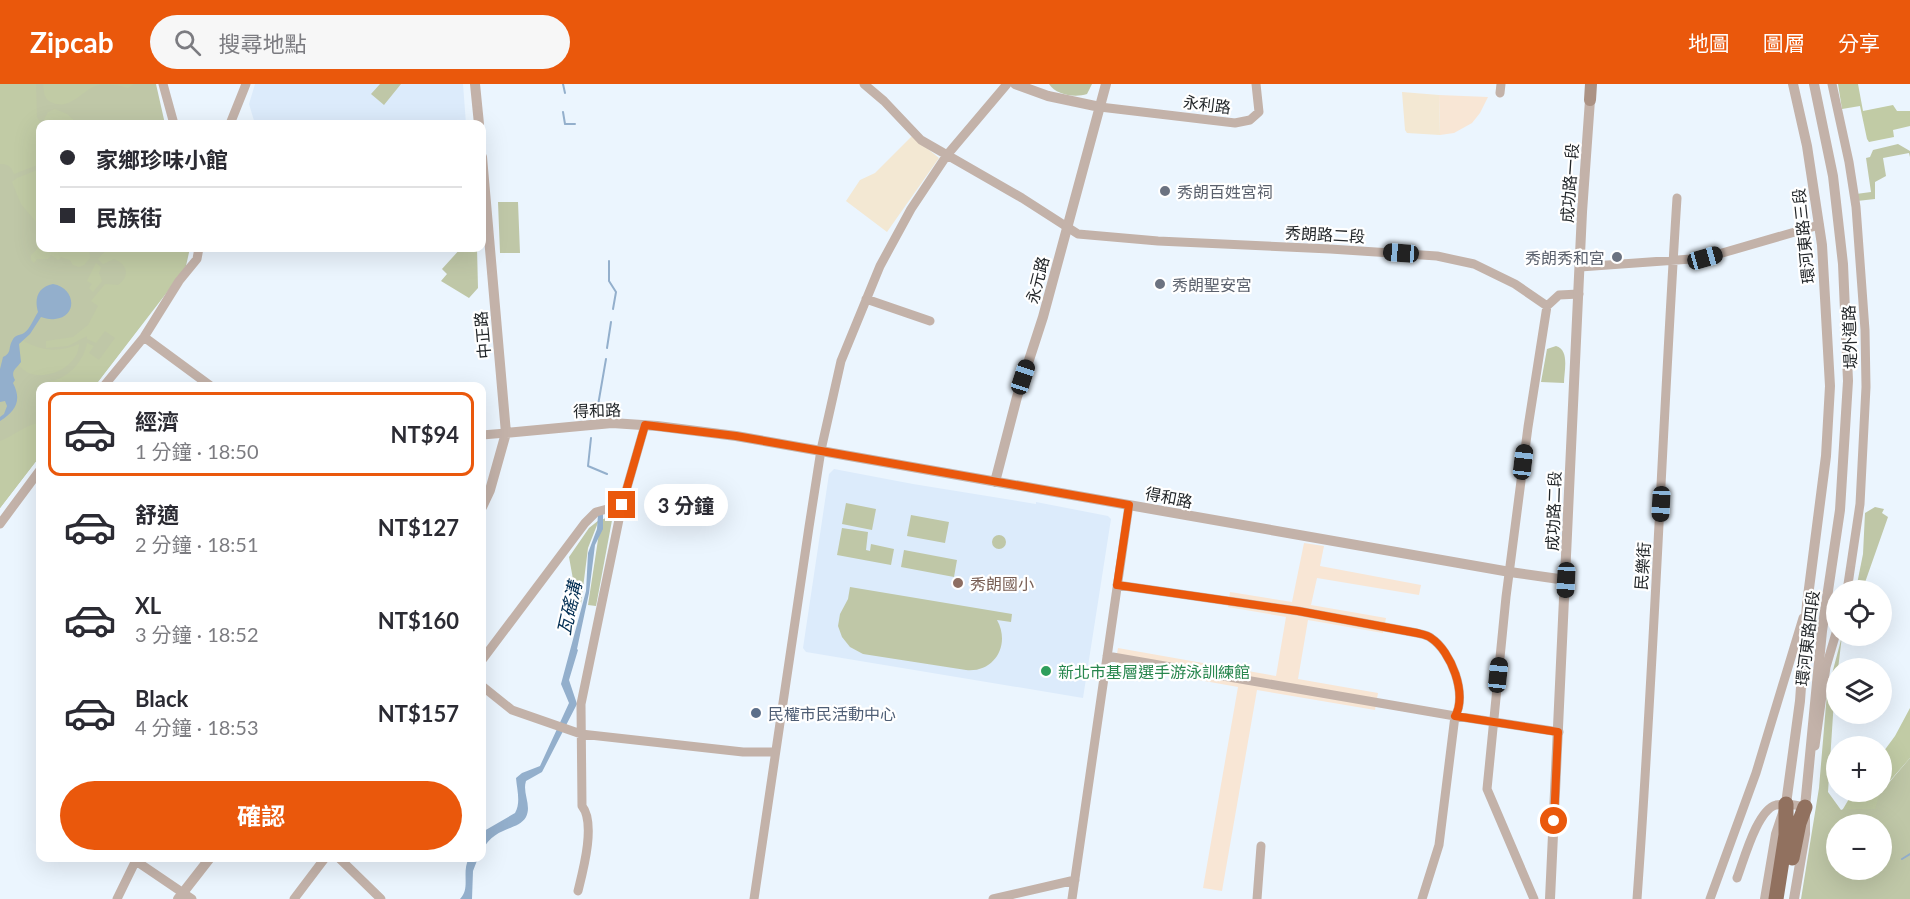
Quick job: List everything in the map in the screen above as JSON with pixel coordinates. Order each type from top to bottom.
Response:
[{"type":"highway","points":[[1776,899],[1786,835],[1786,804]]},
{"type":"highway","points":[[1787,899],[1799,823],[1805,807]]},
{"type":"main road","points":[[1590,100],[1591,84]]},
{"type":"street","points":[[163,84],[173,120]]},
{"type":"street","points":[[232,120],[246,84]]},
{"type":"street","points":[[475,84],[479,120]]},
{"type":"street","name":"秀朗路二段","points":[[864,84],[884,101],[921,140],[1022,198],[1078,234],[1158,242],[1437,256],[1474,264],[1515,284],[1547,306]]},
{"type":"street","points":[[754,899],[821,450],[841,361],[890,246],[946,155],[1007,84]]},
{"type":"street","name":"永利路","points":[[1016,84],[1048,96],[1100,107],[1235,123],[1250,120],[1259,112],[1256,84]]},
{"type":"street","points":[[1043,84],[1048,96]]},
{"type":"street","name":"永元路","points":[[995,482],[1106,84]]},
{"type":"street","name":"環河東路三段","points":[[1793,84],[1807,146],[1819,225],[1830,386]]},
{"type":"street","name":"環河東路四段","points":[[1794,899],[1805,834],[1805,807],[1821,631],[1840,510],[1848,381],[1843,264],[1833,176],[1814,84]]},
{"type":"street","name":"堤外道路","points":[[1832,84],[1856,207],[1865,330],[1866,387],[1860,504],[1849,580]]},
{"type":"street","name":"成功路一段","points":[[1580,267],[1590,100]]},
{"type":"street","name":"民樂街","points":[[1637,899],[1652,675],[1677,198]]},
{"type":"street","name":"中正路","points":[[486,203],[506,433],[486,498]]},
{"type":"street","points":[[1580,267],[1705,258],[1819,225]]},
{"type":"street","points":[[108,382],[144,336],[179,281],[197,259],[198,252]]},
{"type":"street","name":"成功路二段","points":[[1551,899],[1580,267]]},
{"type":"street","points":[[1534,899],[1487,789],[1528,427],[1547,306],[1558,295],[1579,294]]},
{"type":"street","points":[[866,299],[930,321]]},
{"type":"street","points":[[144,336],[206,382]]},
{"type":"street","name":"環河東路四段","points":[[1767,899],[1776,834],[1786,804],[1800,701],[1807,604],[1826,456],[1830,386]]},
{"type":"street","name":"得和路","points":[[486,435],[601,424],[645,425],[736,436],[1566,580]]},
{"type":"street","points":[[578,891],[587,853],[587,812],[582,806],[581,704],[622,505],[645,425]]},
{"type":"street","points":[[0,524],[36,475]]},
{"type":"street","points":[[486,655],[585,524],[596,512],[622,505]]},
{"type":"street","points":[[1072,899],[1129,505]]},
{"type":"street","points":[[1117,585],[1298,611],[1431,637],[1447,655],[1458,679],[1459,710],[1455,716],[1439,845],[1422,899]]},
{"type":"street","name":"環河東路四段","points":[[1710,899],[1756,773],[1807,604]]},
{"type":"street","points":[[1809,781],[1819,728],[1826,667],[1832,646]]},
{"type":"street","points":[[1107,656],[1558,732]]},
{"type":"street","points":[[486,689],[512,710],[580,734],[743,752],[775,752]]},
{"type":"street","points":[[1737,878],[1762,815],[1774,805],[1805,807]]},
{"type":"street","points":[[1257,899],[1261,846]]},
{"type":"street","points":[[117,899],[135,862]]},
{"type":"street","points":[[140,862],[184,897],[207,862]]},
{"type":"street","points":[[294,899],[322,862]]},
{"type":"street","points":[[343,862],[381,899]]},
{"type":"street","points":[[993,899],[1075,880]]},
{"type":"shaded area","points":[[255,84],[463,84],[466,120],[254,120],[249,104]]},
{"type":"shaded area","points":[[1402,92],[1439,95],[1440,135],[1407,133]]},
{"type":"shaded area","points":[[1439,95],[1488,97],[1472,123],[1454,133],[1440,135]]},
{"type":"shaded area","points":[[912,136],[939,158],[887,232],[846,201],[860,180],[875,173]]},
{"type":"shaded area","name":"秀朗國小","points":[[834,469],[1108,516],[1111,519],[1083,698],[806,652],[803,648],[829,474]]},
{"type":"shaded area","points":[[1304,543],[1324,546],[1320,566],[1421,585],[1419,595],[1317,578],[1311,605],[1386,618],[1383,633],[1308,620],[1298,679],[1378,693],[1375,710],[1257,690],[1222,891],[1203,888],[1238,687],[1115,665],[1118,648],[1276,676],[1286,617],[1228,607],[1230,592],[1292,602]]},
{"type":"green space","points":[[0,84],[156,84],[164,120],[36,120],[36,252],[189,252],[186,266],[98,382],[36,382],[36,461],[0,508]]},
{"type":"green space","points":[[0,84],[36,84],[39,120],[36,120],[36,166],[14,174],[9,166],[0,164]]},
{"type":"green space","points":[[43,84],[134,84],[128,88],[99,85],[66,104],[60,104],[50,102],[46,98]]},
{"type":"green space","points":[[380,84],[401,84],[384,105],[371,94]]},
{"type":"green space","points":[[1049,84],[1092,84],[1087,94],[1077,96],[1056,91]]},
{"type":"green space","points":[[1838,84],[1858,84],[1863,111],[1893,105],[1897,111],[1910,111],[1910,126],[1893,130],[1894,137],[1869,142],[1860,106],[1842,109]]},
{"type":"green space","points":[[55,109],[67,114],[74,120],[44,120],[48,112]]},
{"type":"green space","points":[[1898,144],[1910,151],[1910,157],[1909,153],[1883,158],[1886,176],[1875,182],[1875,199],[1857,201],[1856,194],[1871,192],[1866,158],[1870,157],[1873,150]]},
{"type":"green space","points":[[36,171],[36,222],[21,204],[12,182]]},
{"type":"green space","points":[[498,202],[518,202],[520,253],[500,253]]},
{"type":"green space","points":[[36,250],[36,252],[89,252],[90,258],[79,267],[73,265],[70,260],[61,257],[58,260],[51,255],[48,259],[37,259],[34,263],[31,255]]},
{"type":"green space","points":[[104,252],[188,252],[185,266],[178,278],[98,382],[49,382],[63,376],[77,365],[87,343],[94,346],[89,353],[99,360],[115,338],[105,331],[96,343],[87,339],[87,336],[68,346],[46,348],[46,341],[73,337],[88,325],[98,306],[91,301],[105,284],[118,285],[122,282],[126,271],[119,261],[114,259],[103,264],[98,259]]},
{"type":"green space","points":[[457,252],[477,252],[478,288],[469,298],[441,281],[447,274],[442,269]]},
{"type":"green space","points":[[96,263],[101,267],[99,273],[102,281],[93,292],[89,288],[92,284],[87,281]]},
{"type":"green space","points":[[22,340],[36,347],[57,350],[79,344],[72,361],[64,368],[45,375],[35,375],[19,365],[21,359],[19,346]]},
{"type":"green space","points":[[1556,346],[1565,356],[1564,383],[1541,382],[1547,349]]},
{"type":"green space","points":[[36,424],[36,461],[0,508],[0,441]]},
{"type":"green space","points":[[846,503],[876,509],[872,530],[842,524]]},
{"type":"green space","points":[[1875,507],[1884,509],[1882,513],[1888,517],[1866,580],[1858,580],[1863,554],[1865,513]]},
{"type":"green space","points":[[613,515],[596,606],[588,605],[601,520]]},
{"type":"green space","points":[[911,515],[949,522],[945,543],[907,536]]},
{"type":"green space","points":[[599,520],[588,548],[581,604],[576,596],[569,557],[589,528]]},
{"type":"green space","points":[[842,528],[868,532],[866,550],[870,551],[871,544],[894,549],[891,565],[837,555]]},
{"type":"green space","points":[[996,535],[1002,535],[1006,542],[1002,549],[996,549],[992,545],[992,539]]},
{"type":"green space","points":[[904,550],[957,560],[954,577],[901,567]]},
{"type":"green space","points":[[850,587],[1012,614],[1011,622],[997,620],[1001,629],[1001,648],[992,662],[976,670],[863,654],[850,647],[842,637],[838,626]]},
{"type":"green space","points":[[1839,646],[1839,658],[1836,658]]},
{"type":"green space","points":[[1826,705],[1826,724],[1832,724],[1832,736],[1826,736],[1826,802],[1835,802],[1841,810],[1859,802],[1892,802],[1892,779],[1910,758],[1910,899],[1801,899],[1819,788]]},
{"type":"green space","points":[[1910,708],[1910,758],[1892,778],[1892,740]]},
{"type":"green space","points":[[1847,802],[1877,802],[1875,809],[1843,809]]},
{"type":"water","points":[[48,285],[61,287],[70,296],[71,308],[62,317],[51,319],[41,317],[30,334],[19,344],[21,362],[13,374],[17,395],[16,405],[0,421],[7,406],[5,401],[0,402],[0,369],[3,357],[9,352],[14,337],[24,333],[32,323],[38,312],[38,294]]},
{"type":"water","points":[[603,513],[603,529],[595,545],[589,593],[578,650],[569,680],[577,704],[542,772],[526,781],[528,813],[526,817],[517,825],[493,837],[486,845],[486,830],[515,813],[518,801],[516,778],[540,766],[569,703],[561,684],[586,591],[588,553],[597,529],[598,514]]},
{"type":"water","points":[[468,862],[476,862],[473,871],[472,899],[460,899],[466,885]]},
{"type":"waterway","name":"瓦磘溝","points":[[563,84],[565,93]]},
{"type":"waterway","name":"瓦磘溝","points":[[563,112],[565,124],[575,124]]},
{"type":"waterway","name":"瓦磘溝","points":[[609,261],[609,281],[616,292],[613,309]]},
{"type":"waterway","name":"瓦磘溝","points":[[607,348],[611,322]]},
{"type":"waterway","name":"瓦磘溝","points":[[597,411],[606,359]]},
{"type":"waterway","name":"瓦磘溝","points":[[591,438],[588,466],[607,474]]},
{"type":"waterway","points":[[1902,859],[1910,854]]},
{"type":"place","name":"秀朗百姓宮祠","points":[[1165,191]]},
{"type":"place","name":"秀朗秀和宮","points":[[1617,257]]},
{"type":"place","name":"秀朗聖安宮","points":[[1160,284]]},
{"type":"place","name":"秀朗國小","points":[[958,583]]},
{"type":"place","name":"新北市基層選手游泳訓練館","points":[[1046,671]]},
{"type":"place","name":"民權市民活動中心","points":[[756,713]]},
{"type":"route","points":[[622,505],[645,425],[736,436],[821,450],[1129,505],[1117,585],[1298,611],[1431,637],[1447,655],[1458,679],[1459,710],[1455,716],[1558,732],[1554,821]]}]
